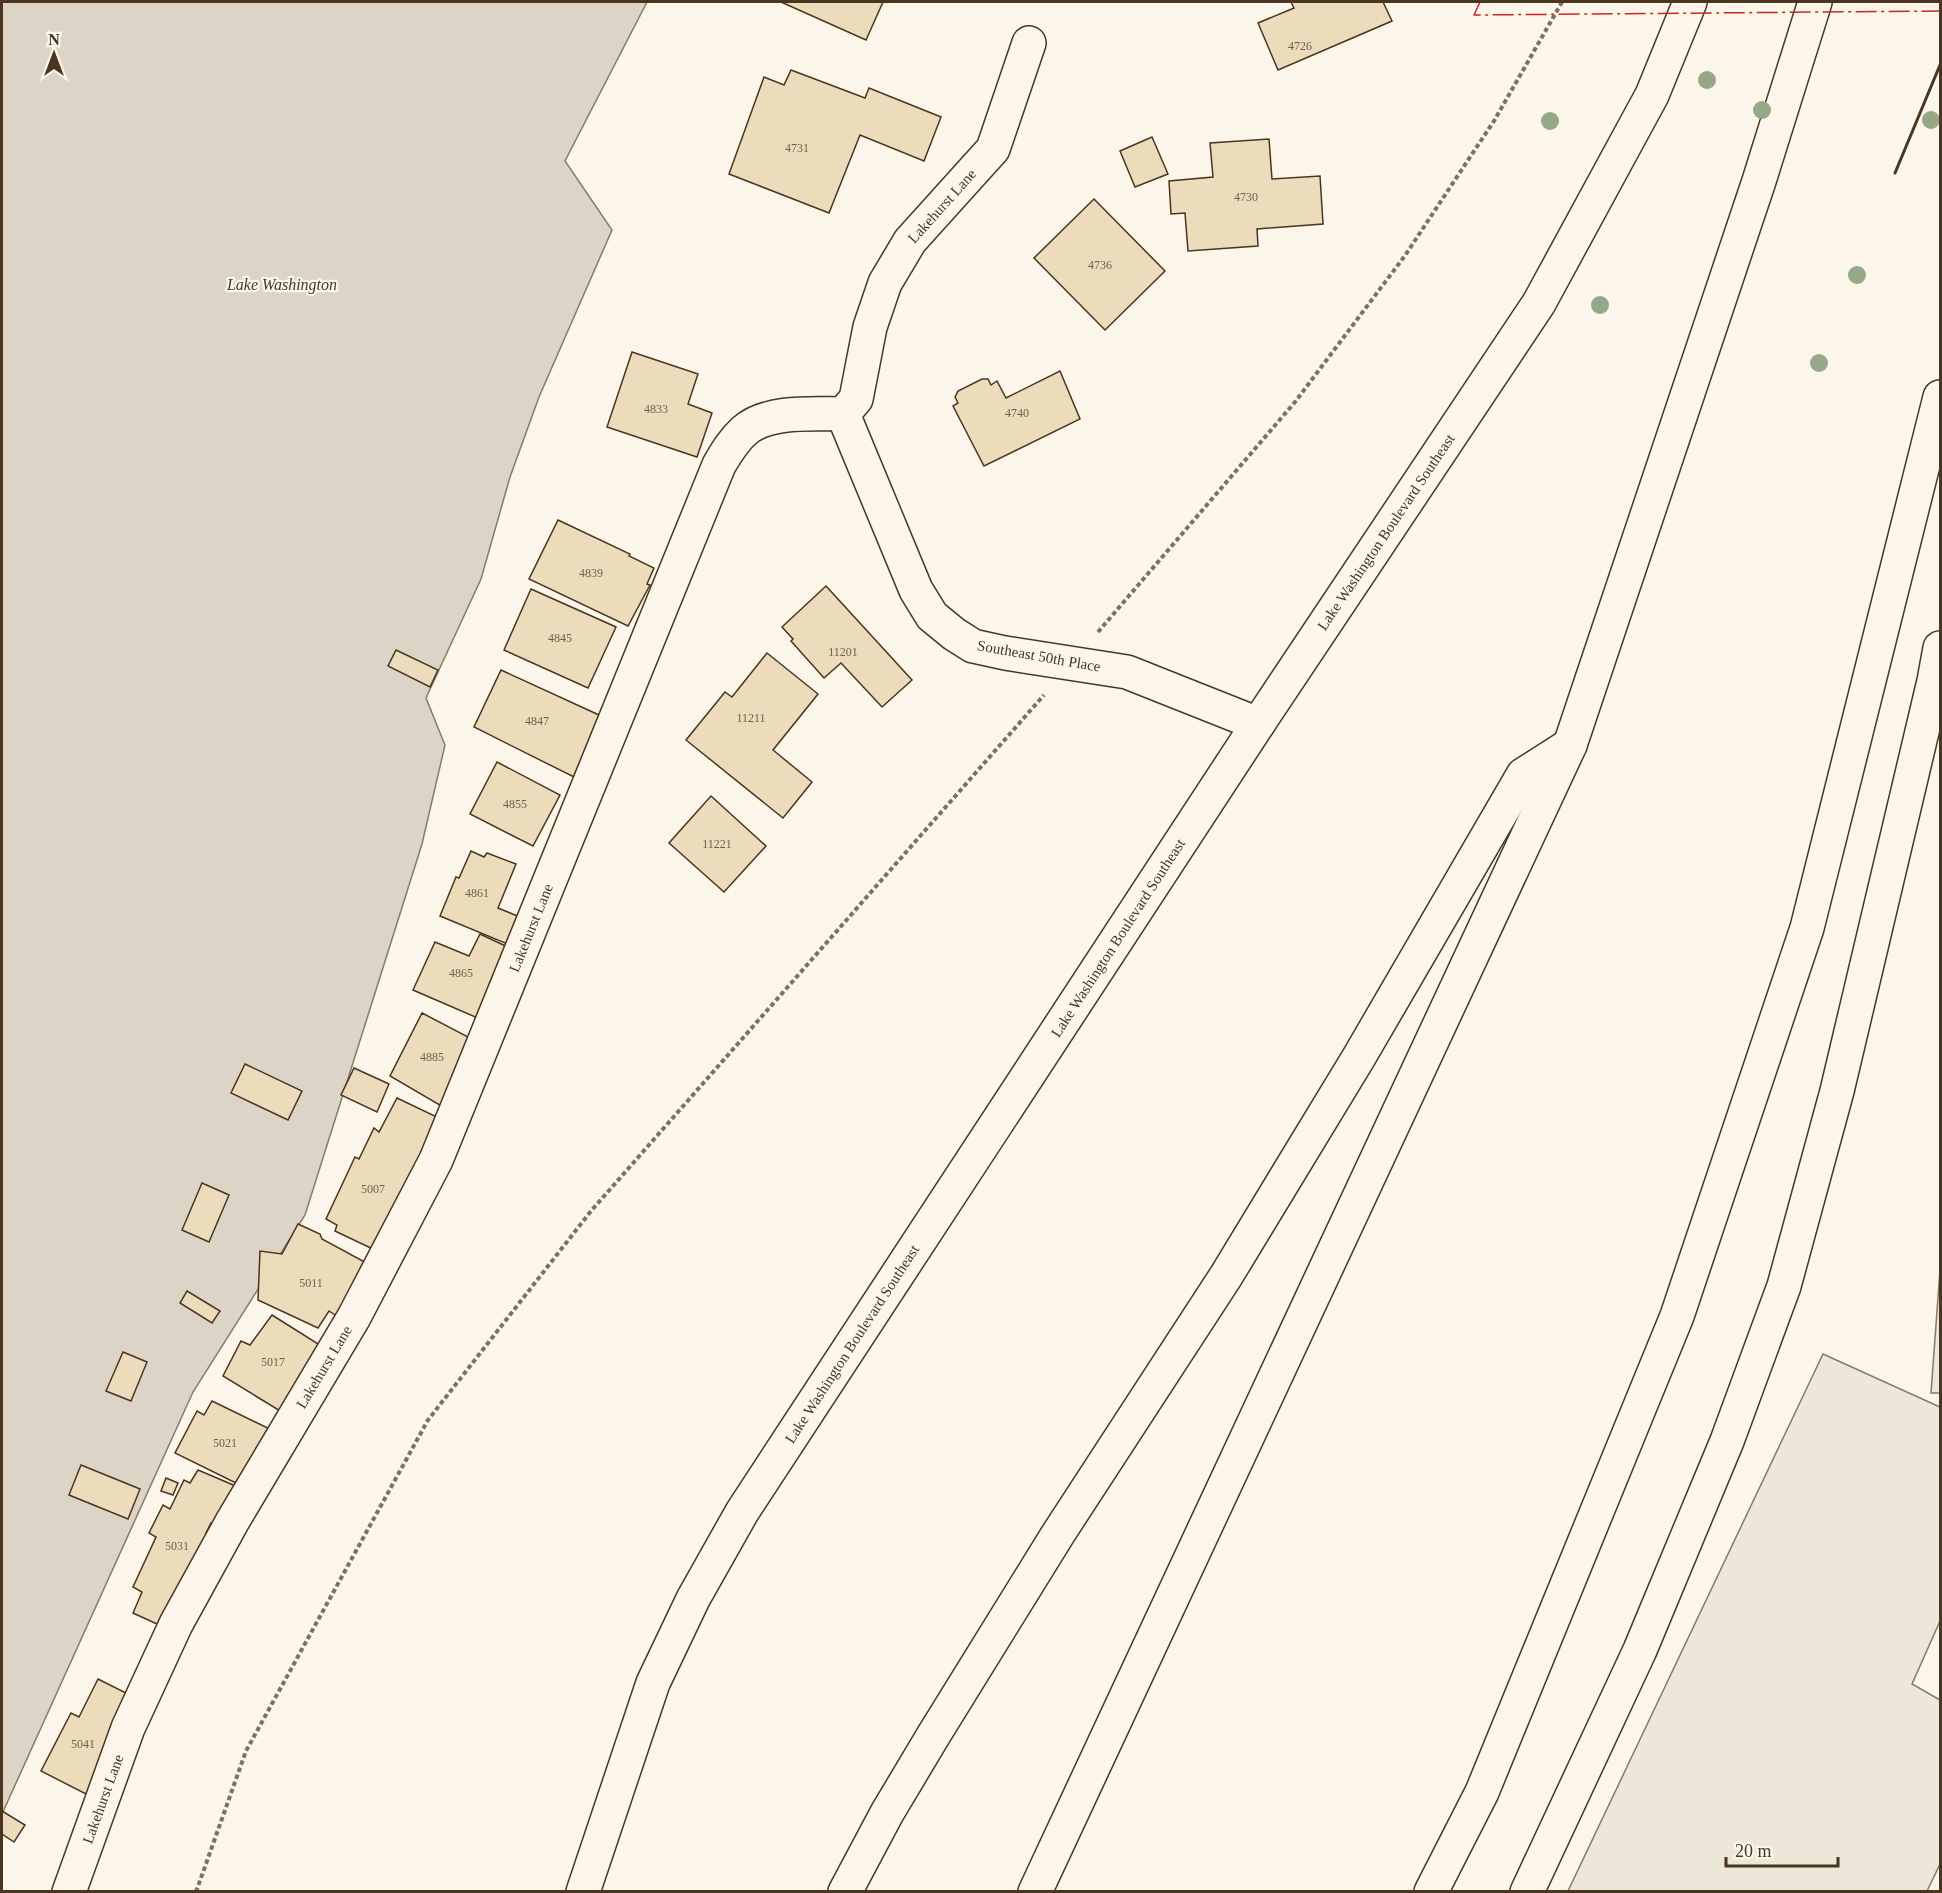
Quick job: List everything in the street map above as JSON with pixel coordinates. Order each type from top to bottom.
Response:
[{"type":"main road","name":"Lake Washington Boulevard Southeast","points":[[583,1892],[653,1683],[693,1599],[742,1512],[1258,724],[1539,303],[1652,95],[1689,2]]},
{"type":"main road","points":[[1035,1892],[1570,745],[1759,181],[1815,2]]},
{"type":"main road","name":"Lakehurst Lane","points":[[69,1892],[128,1728],[176,1624],[232,1522],[354,1317],[436,1160],[719,465],[731,444],[745,429],[767,419],[795,414],[843,414],[856,399],[870,327],[885,283],[910,241],[993,149],[1029,43]]},
{"type":"main road","points":[[1431,1892],[1482,1792],[1677,1316],[1807,928],[1941,397]]},
{"type":"main road","name":"Southeast 50th Place","points":[[843,414],[916,590],[932,616],[954,634],[973,646],[1127,672],[1258,724]]},
{"type":"main road","points":[[1527,1892],[1640,1650],[1727,1441],[1784,1286],[1840,1080],[1941,648]]},
{"type":"main road","points":[[845,1892],[887,1813],[939,1727],[1058,1534],[1226,1276],[1353,1067],[1523,775],[1570,745]]},
{"type":"path","points":[[196,1892],[246,1751],[428,1420],[591,1211],[1072,662],[1295,402],[1404,257],[1494,121],[1562,2]]},
{"type":"shaded area","points":[[1940,1270],[1940,1393],[1931,1393]]},
{"type":"shaded area","points":[[1823,1354],[1940,1407],[1940,1621],[1912,1684],[1940,1700],[1940,1864],[1927,1891],[1568,1891]]},
{"type":"water","name":"Lake Washington","points":[[2,2],[647,2],[565,161],[612,230],[539,397],[510,477],[481,579],[426,698],[445,745],[422,844],[305,1215],[193,1392],[2,1814]]},
{"type":"building","points":[[781,2],[883,2],[866,40]]},
{"type":"building","points":[[1291,2],[1383,2],[1392,21],[1278,70],[1258,23],[1294,8]]},
{"type":"building","points":[[791,70],[865,98],[869,88],[941,117],[924,161],[860,135],[829,213],[729,174],[764,77],[784,85]]},
{"type":"building","points":[[1152,137],[1168,174],[1135,187],[1120,151]]},
{"type":"building","points":[[1269,139],[1272,179],[1320,176],[1323,224],[1257,229],[1258,246],[1188,251],[1185,213],[1171,214],[1169,181],[1213,177],[1210,143]]},
{"type":"building","points":[[1094,199],[1165,271],[1105,330],[1034,258]]},
{"type":"building","points":[[632,352],[698,374],[688,404],[712,413],[697,457],[607,427]]},
{"type":"building","points":[[1060,371],[1080,419],[984,466],[953,406],[958,403],[955,397],[958,391],[982,379],[988,379],[991,385],[997,381],[1006,398]]},
{"type":"building","points":[[558,520],[654,568],[647,584],[650,585],[628,626],[529,579]]},
{"type":"building","points":[[826,586],[912,680],[882,707],[841,663],[824,678],[791,641],[793,639],[782,627]]},
{"type":"building","points":[[531,589],[616,627],[588,688],[504,650]]},
{"type":"building","points":[[396,650],[438,670],[430,687],[388,666]]},
{"type":"building","points":[[767,653],[818,694],[773,750],[812,782],[783,818],[686,740],[725,692],[732,697]]},
{"type":"building","points":[[501,670],[599,715],[574,777],[474,727]]},
{"type":"building","points":[[497,762],[560,795],[533,846],[470,814]]},
{"type":"building","points":[[711,796],[766,846],[724,892],[669,843]]},
{"type":"building","points":[[471,851],[484,857],[487,853],[516,864],[498,908],[520,917],[510,945],[440,916],[456,877],[459,878]]},
{"type":"building","points":[[480,934],[512,949],[480,1019],[413,990],[435,942],[469,956]]},
{"type":"building","points":[[422,1013],[472,1039],[443,1107],[390,1076]]},
{"type":"building","points":[[245,1064],[302,1091],[288,1120],[231,1093]]},
{"type":"building","points":[[354,1068],[389,1084],[377,1112],[341,1095]]},
{"type":"building","points":[[397,1098],[439,1118],[377,1251],[335,1231],[337,1225],[326,1219],[355,1157],[359,1159],[374,1128],[379,1132]]},
{"type":"building","points":[[202,1183],[229,1195],[209,1242],[182,1230]]},
{"type":"building","points":[[298,1224],[320,1234],[322,1239],[372,1266],[338,1317],[329,1311],[318,1328],[258,1300],[260,1251],[282,1254]]},
{"type":"building","points":[[187,1291],[220,1311],[212,1323],[180,1303]]},
{"type":"building","points":[[272,1315],[323,1347],[285,1414],[223,1376],[241,1341],[250,1345]]},
{"type":"building","points":[[123,1352],[147,1362],[131,1401],[106,1391]]},
{"type":"building","points":[[212,1401],[276,1432],[242,1486],[175,1453],[197,1411],[204,1415]]},
{"type":"building","points":[[81,1465],[140,1489],[128,1519],[69,1495]]},
{"type":"building","points":[[198,1470],[238,1487],[222,1529],[211,1523],[206,1533],[212,1538],[173,1605],[169,1602],[157,1624],[133,1613],[142,1592],[133,1587],[156,1537],[149,1533],[163,1505],[170,1509],[184,1480],[190,1483]]},
{"type":"building","points":[[166,1478],[178,1483],[173,1495],[161,1491]]},
{"type":"building","points":[[98,1679],[134,1697],[86,1794],[41,1771],[71,1713],[79,1717]]},
{"type":"building","points":[[2,1811],[25,1825],[14,1842],[2,1834]]},
{"type":"wall","points":[[1895,173],[1940,65]]},
{"type":"power","points":[[1480,2],[1474,15],[1940,11]]}]
